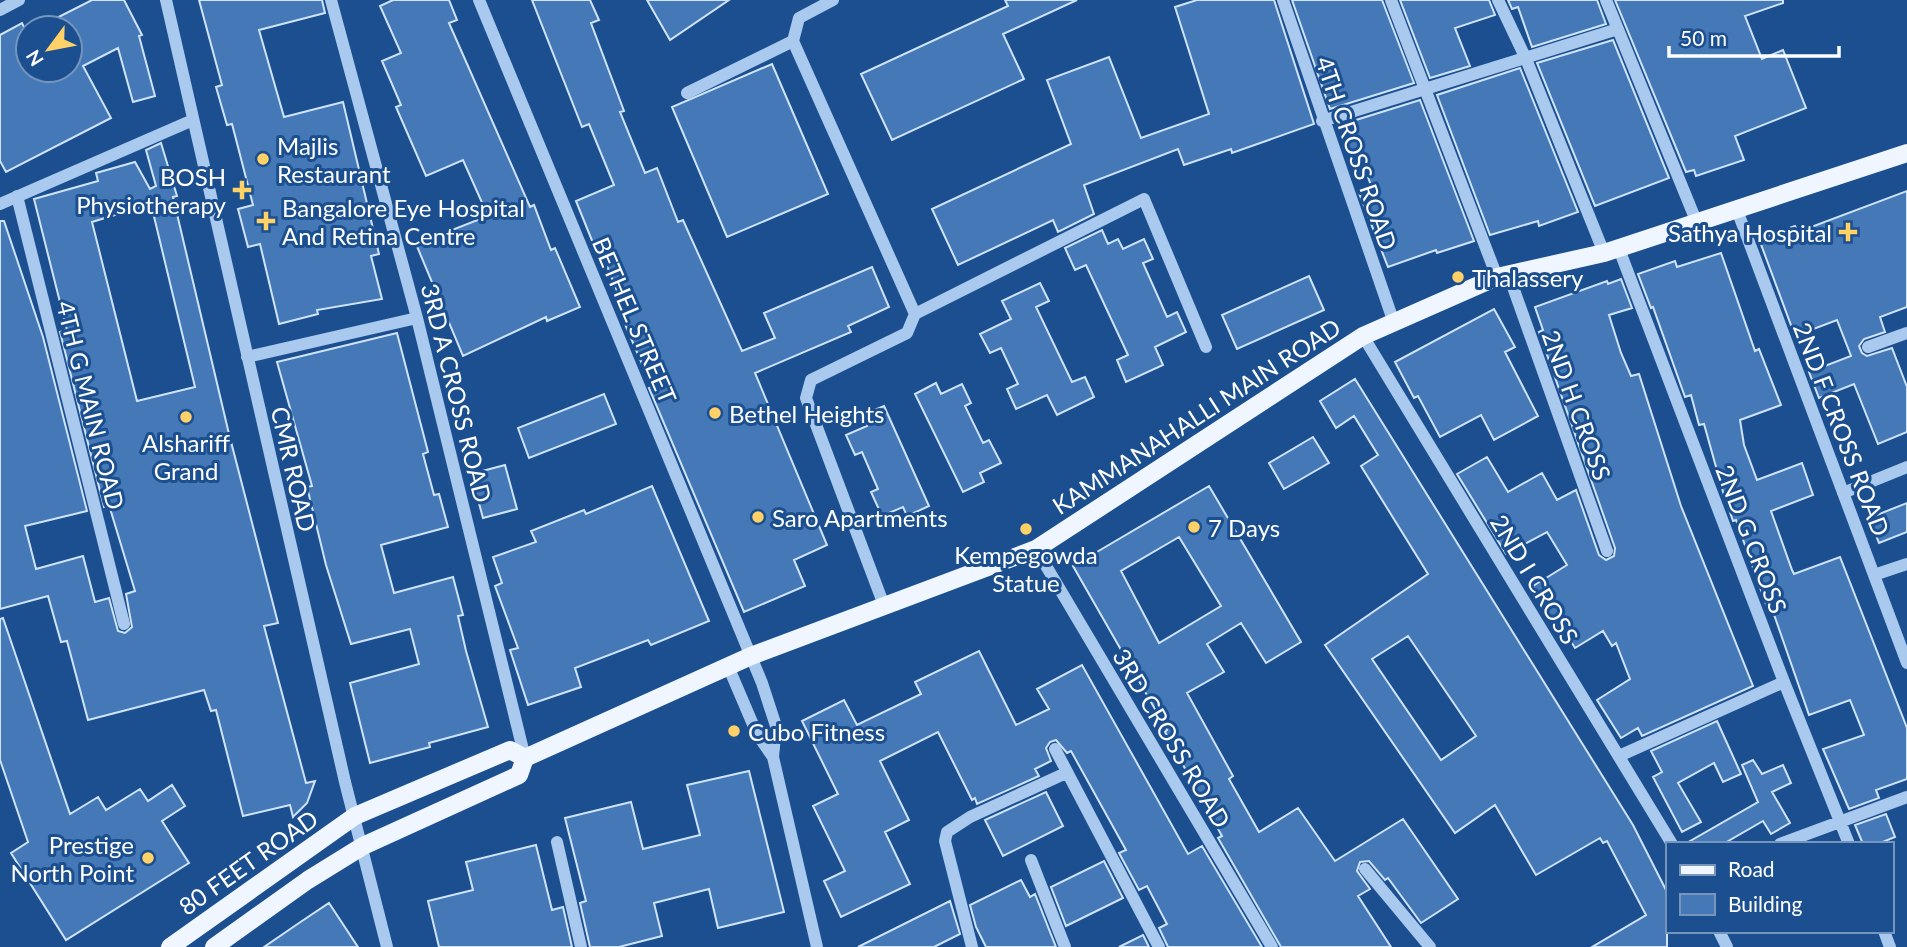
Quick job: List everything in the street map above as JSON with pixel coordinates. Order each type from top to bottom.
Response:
[{"type":"main road","name":"KAMMANAHALLI MAIN ROAD","points":[[363,846],[519,775],[525,758],[728,666],[1036,550],[1363,336],[1393,320],[1503,275],[1611,251],[1907,153]]},
{"type":"main road","name":"KAMMANAHALLI MAIN ROAD","points":[[355,816],[510,750],[525,758]]},
{"type":"main road","name":"80 FEET ROAD","points":[[170,947],[355,816]]},
{"type":"main road","name":"80 FEET ROAD","points":[[214,947],[308,880],[363,846]]},
{"type":"street","points":[[0,9],[19,0]]},
{"type":"street","name":"CMR ROAD","points":[[166,0],[247,357],[387,947]]},
{"type":"street","name":"3RD A CROSS ROAD","points":[[331,0],[417,318],[525,758]]},
{"type":"street","name":"BETHEL STREET","points":[[479,0],[751,656],[776,726],[773,757]]},
{"type":"street","points":[[833,0],[799,18],[793,41],[915,314]]},
{"type":"street","name":"4TH CROSS ROAD","points":[[1283,0],[1322,121],[1393,320]]},
{"type":"street","name":"2ND H CROSS","points":[[1391,0],[1503,275],[1607,551]]},
{"type":"street","name":"2ND G CROSS","points":[[1498,0],[1611,251],[1848,842]]},
{"type":"street","points":[[1606,0],[1697,223]]},
{"type":"street","points":[[1322,121],[1618,29]]},
{"type":"street","points":[[687,93],[793,41]]},
{"type":"street","points":[[0,204],[193,120]]},
{"type":"street","name":"4TH G MAIN ROAD","points":[[17,196],[124,624]]},
{"type":"street","points":[[885,608],[806,398],[811,380],[907,333],[915,314],[1144,199],[1206,347]]},
{"type":"street","name":"2ND F CROSS ROAD","points":[[1737,210],[1907,663]]},
{"type":"street","points":[[247,357],[417,318]]},
{"type":"street","points":[[1868,347],[1907,333]]},
{"type":"street","name":"2ND I CROSS","points":[[1363,336],[1671,842]]},
{"type":"street","points":[[1843,493],[1907,467]]},
{"type":"street","name":"3RD CROSS ROAD","points":[[1036,550],[1272,947]]},
{"type":"street","points":[[1874,575],[1907,564]]},
{"type":"street","points":[[728,666],[758,734],[773,757],[817,947]]},
{"type":"street","points":[[1619,756],[1784,682]]},
{"type":"street","points":[[1055,749],[1159,947]]},
{"type":"street","points":[[972,947],[946,841],[947,832],[970,817],[1066,773]]},
{"type":"street","points":[[1785,842],[1907,797]]},
{"type":"street","points":[[557,842],[581,947]]},
{"type":"street","points":[[1031,860],[1065,947]]},
{"type":"street","points":[[1365,869],[1430,947]]},
{"type":"building","points":[[92,0],[124,0],[142,35],[139,36],[155,96],[133,102],[118,48],[84,65],[84,14],[64,14]]},
{"type":"building","points":[[199,0],[322,0],[325,13],[259,30],[284,117],[343,102],[379,254],[371,256],[382,299],[317,310],[318,314],[279,324],[260,244],[248,247],[238,209],[253,205],[232,124],[227,125],[216,87],[222,85]]},
{"type":"building","points":[[393,0],[449,0],[457,20],[449,23],[530,207],[534,205],[551,250],[555,248],[580,307],[547,321],[546,317],[463,356],[416,244],[488,216],[463,160],[426,176],[396,107],[401,105],[382,61],[401,53],[380,6]]},
{"type":"building","points":[[532,0],[590,0],[599,20],[591,23],[624,111],[620,112],[645,173],[657,168],[678,222],[683,220],[742,351],[775,338],[764,313],[872,267],[889,307],[848,326],[851,332],[755,373],[827,545],[794,560],[805,586],[744,612],[649,388],[652,387],[618,308],[623,306],[597,241],[593,243],[576,201],[614,185],[589,124],[582,127]]},
{"type":"building","points":[[647,0],[729,0],[670,40]]},
{"type":"building","points":[[1005,0],[1077,0],[1003,34],[1024,79],[892,140],[861,74],[1008,6]]},
{"type":"building","points":[[1197,0],[1274,0],[1314,124],[1232,153],[1231,149],[1184,165],[1178,149],[1084,185],[1094,214],[1058,232],[1053,220],[958,265],[932,209],[1071,144],[1047,80],[1109,57],[1141,138],[1209,114],[1175,7]]},
{"type":"building","points":[[1292,0],[1382,0],[1414,83],[1330,109]]},
{"type":"building","points":[[1400,0],[1489,0],[1495,15],[1455,28],[1470,66],[1430,78]]},
{"type":"building","points":[[1508,0],[1597,0],[1606,24],[1532,47],[1518,7],[1512,9]]},
{"type":"building","points":[[1615,0],[1783,0],[1783,3],[1745,16],[1762,59],[1783,50],[1806,108],[1735,136],[1744,160],[1696,176],[1694,170],[1686,172]]},
{"type":"building","points":[[14,27],[14,84],[84,84],[84,68],[111,118],[6,172],[0,161],[0,35]]},
{"type":"building","points":[[1613,40],[1669,178],[1595,206],[1537,63]]},
{"type":"building","points":[[772,64],[828,194],[727,237],[672,107]]},
{"type":"building","points":[[1520,68],[1578,212],[1539,226],[1538,221],[1490,235],[1437,95]]},
{"type":"building","points":[[1420,100],[1474,241],[1437,253],[1436,250],[1388,267],[1359,193],[1372,188],[1359,153],[1351,156],[1340,125]]},
{"type":"building","points":[[161,143],[177,196],[173,197],[229,434],[278,623],[264,626],[306,783],[315,781],[307,803],[293,817],[290,805],[243,816],[216,710],[211,711],[204,690],[88,720],[67,641],[61,642],[48,596],[0,609],[0,221],[4,221],[43,337],[87,511],[25,526],[36,569],[83,556],[95,602],[109,598],[118,631],[125,633],[132,627],[126,594],[135,591],[109,505],[104,507],[60,332],[67,330],[34,199],[98,181],[96,173],[135,162],[150,189],[156,186],[146,150]],"holes":[[[151,204],[195,387],[137,401],[92,222]]]},
{"type":"building","points":[[1907,191],[1907,307],[1880,317],[1885,332],[1864,339],[1859,346],[1867,356],[1892,348],[1907,387],[1907,432],[1878,444],[1854,384],[1819,398],[1809,372],[1851,356],[1837,320],[1795,336],[1759,239],[1795,226],[1798,232]]},
{"type":"building","points":[[1102,230],[1108,244],[1118,239],[1123,249],[1144,239],[1153,259],[1143,263],[1167,317],[1177,312],[1186,332],[1155,347],[1163,365],[1126,382],[1117,360],[1128,355],[1086,265],[1075,270],[1065,248]]},
{"type":"building","points":[[1721,253],[1755,351],[1759,349],[1781,405],[1740,420],[1744,445],[1757,480],[1802,463],[1813,495],[1771,511],[1792,570],[1794,574],[1840,557],[1907,728],[1907,779],[1876,790],[1879,798],[1849,809],[1823,749],[1864,735],[1850,700],[1809,715],[1771,606],[1767,607],[1736,520],[1733,521],[1704,424],[1699,425],[1691,395],[1685,397],[1653,307],[1651,308],[1638,274],[1675,261],[1677,267]]},
{"type":"building","points":[[1309,276],[1324,310],[1237,349],[1222,315]]},
{"type":"building","points":[[1621,279],[1632,308],[1609,315],[1621,353],[1631,376],[1639,374],[1681,506],[1753,686],[1642,736],[1638,728],[1621,738],[1597,700],[1630,679],[1616,643],[1612,646],[1603,631],[1575,648],[1557,619],[1553,622],[1533,586],[1567,565],[1547,532],[1506,554],[1457,474],[1487,457],[1508,492],[1542,473],[1557,500],[1576,490],[1599,555],[1606,560],[1614,556],[1615,548],[1539,332],[1543,330],[1535,307],[1607,281],[1608,284]]},
{"type":"building","points":[[1040,283],[1049,301],[1036,307],[1072,382],[1085,377],[1094,397],[1057,415],[1047,395],[1016,409],[1007,389],[1018,384],[1001,348],[990,353],[980,334],[1011,319],[1002,301]]},
{"type":"building","points":[[1494,309],[1515,347],[1505,352],[1538,416],[1494,440],[1481,415],[1440,437],[1418,396],[1414,398],[1395,362]]},
{"type":"building","points":[[397,333],[428,452],[423,454],[434,495],[439,494],[448,527],[381,545],[394,593],[453,577],[463,615],[458,616],[466,651],[488,727],[429,743],[430,747],[370,763],[350,683],[419,664],[410,629],[351,644],[326,565],[307,487],[312,486],[277,362]]},
{"type":"building","points":[[1355,379],[1633,825],[1666,890],[1667,947],[1592,947],[1646,915],[1607,841],[1603,843],[1600,838],[1536,875],[1495,805],[1455,833],[1325,645],[1428,574],[1361,466],[1378,455],[1354,416],[1336,428],[1320,401]],"holes":[[[1408,636],[1476,736],[1441,760],[1372,659]]]},
{"type":"building","points":[[936,383],[941,394],[962,384],[971,403],[965,406],[983,443],[989,440],[1001,463],[980,473],[984,482],[963,492],[915,394]]},
{"type":"building","points":[[604,394],[616,424],[529,458],[518,428]]},
{"type":"building","points":[[884,406],[929,506],[907,516],[903,507],[882,516],[871,492],[878,489],[862,452],[855,455],[846,435],[867,426],[862,415]]},
{"type":"building","points":[[1313,437],[1329,463],[1284,489],[1269,463]]},
{"type":"building","points":[[505,465],[517,509],[483,518],[471,474]]},
{"type":"building","points":[[652,486],[709,621],[651,645],[648,640],[575,668],[581,687],[528,705],[510,650],[518,648],[495,586],[502,583],[493,557],[536,542],[531,531],[584,510],[586,514]]},
{"type":"building","points":[[1209,486],[1301,642],[1266,663],[1241,623],[1207,644],[1224,672],[1187,693],[1233,776],[1229,779],[1259,832],[1298,808],[1335,861],[1403,819],[1458,899],[1421,923],[1388,878],[1385,880],[1369,861],[1360,862],[1357,871],[1370,889],[1358,896],[1391,947],[1281,947],[1218,838],[1222,836],[1165,732],[1167,730],[1073,566]],"holes":[[[1179,537],[1221,606],[1159,643],[1121,571]]]},
{"type":"building","points":[[1907,503],[1907,532],[1879,543],[1869,518]]},
{"type":"building","points":[[3,618],[70,814],[98,797],[106,810],[140,789],[148,801],[172,785],[185,806],[162,821],[189,863],[66,940],[11,853],[28,842],[0,760],[0,619]]},
{"type":"building","points":[[979,651],[1016,725],[1049,709],[1037,689],[1082,665],[1188,854],[1202,846],[1262,947],[1168,947],[1159,928],[1167,924],[1147,886],[1139,890],[1119,853],[1126,850],[1071,751],[1067,753],[1056,740],[1050,742],[1046,748],[1051,761],[1035,769],[1039,776],[977,804],[975,798],[972,800],[938,732],[880,761],[909,820],[885,832],[910,884],[841,917],[824,881],[845,871],[813,806],[838,794],[802,721],[844,700],[857,725],[921,694],[915,682]]},
{"type":"building","points":[[1717,721],[1741,774],[1723,782],[1714,763],[1678,783],[1701,822],[1682,832],[1653,777],[1662,772],[1651,751]]},
{"type":"building","points":[[1753,760],[1762,774],[1783,765],[1791,783],[1772,792],[1790,823],[1771,834],[1763,821],[1726,842],[1688,842],[1758,802],[1742,765]]},
{"type":"building","points":[[749,771],[784,912],[718,928],[709,889],[654,903],[662,936],[619,947],[590,947],[580,903],[586,901],[565,818],[631,802],[643,849],[700,835],[687,785]]},
{"type":"building","points":[[1046,792],[1063,826],[1003,856],[985,820]]},
{"type":"building","points":[[1886,814],[1895,837],[1883,842],[1862,842],[1855,825]]},
{"type":"building","points":[[536,845],[552,910],[563,907],[572,947],[439,947],[428,901],[473,890],[466,862]]},
{"type":"building","points":[[1104,861],[1123,898],[1066,926],[1051,887]]},
{"type":"building","points":[[1021,880],[1030,897],[1035,894],[1056,947],[986,947],[976,927],[970,905]]},
{"type":"building","points":[[950,901],[960,934],[934,947],[858,947]]},
{"type":"building","points":[[329,903],[358,947],[264,947],[299,923]]},
{"type":"building","points":[[1143,935],[1149,947],[1119,947]]},
{"type":"place","name":"Majlis Restaurant","points":[[263,159]]},
{"type":"place","name":"BOSH Physiotherapy","points":[[242,190]]},
{"type":"place","name":"Bangalore Eye Hospital And Retina Centre","points":[[266,221]]},
{"type":"place","name":"Sathya Hospital","points":[[1848,232]]},
{"type":"place","name":"Thalassery","points":[[1458,277]]},
{"type":"place","name":"Bethel Heights","points":[[715,413]]},
{"type":"place","name":"Alshariff Grand","points":[[186,417]]},
{"type":"place","name":"Saro Apartments","points":[[758,517]]},
{"type":"place","name":"7 Days","points":[[1194,527]]},
{"type":"place","name":"Kempegowda Statue","points":[[1026,529]]},
{"type":"place","name":"Cubo Fitness","points":[[734,731]]},
{"type":"place","name":"Prestige North Point","points":[[148,858]]}]
